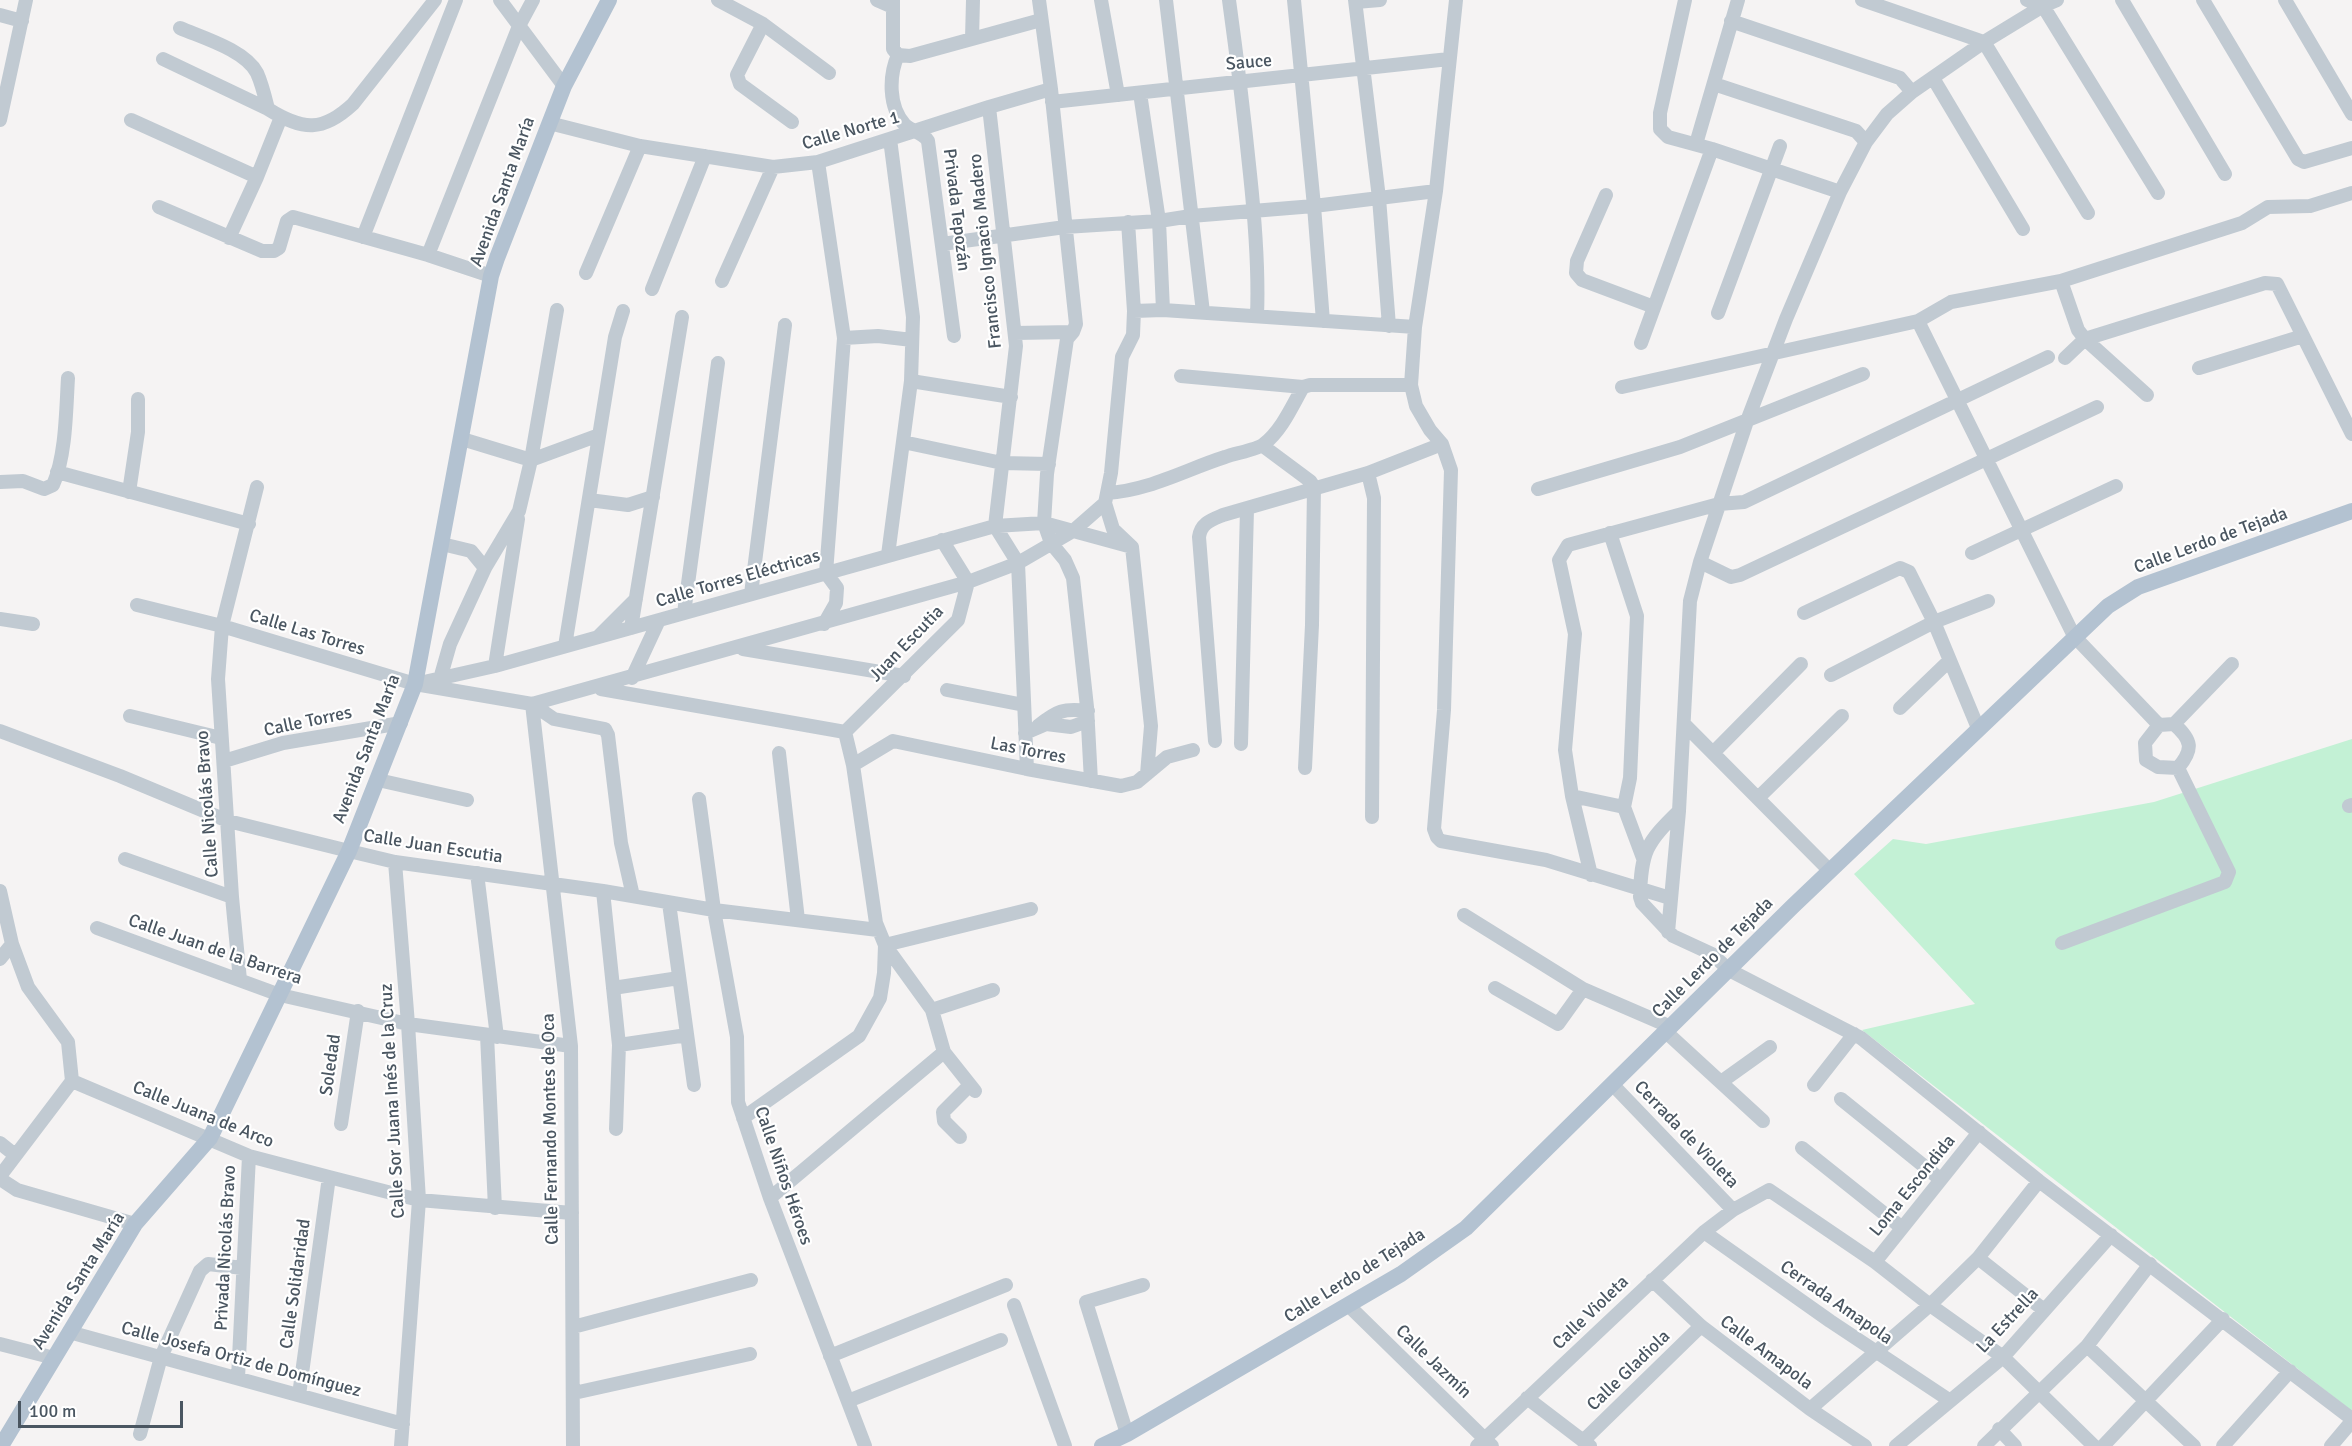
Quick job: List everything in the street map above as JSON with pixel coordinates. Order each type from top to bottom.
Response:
[{"type":"main road","name":"Avenida Santa María","points":[[1,1446],[135,1224],[210,1138],[349,851],[415,684],[492,276],[564,86],[609,0]]},
{"type":"main road","name":"Calle Lerdo de Tejada","points":[[1115,1442],[1401,1274],[1466,1228],[1830,871],[2108,606],[2138,587],[2352,511]]},
{"type":"street","points":[[0,120],[26,0]]},
{"type":"street","points":[[163,59],[281,117],[312,126],[327,124],[353,104],[435,0]]},
{"type":"street","points":[[363,237],[456,0]]},
{"type":"street","points":[[500,0],[564,86]]},
{"type":"street","points":[[428,255],[519,26],[533,0]]},
{"type":"street","points":[[718,0],[763,24],[830,73]]},
{"type":"street","points":[[878,0],[893,3]]},
{"type":"street","points":[[972,39],[973,0]]},
{"type":"street","points":[[1039,0],[1052,95],[1076,324],[1067,339],[1049,464],[1044,523],[1051,543],[1065,560],[1073,578],[1088,716],[1091,781]]},
{"type":"street","points":[[1101,0],[1118,95]]},
{"type":"street","points":[[1166,0],[1203,312]]},
{"type":"street","points":[[1229,0],[1241,81],[1254,211],[1258,282],[1257,316]]},
{"type":"street","points":[[1294,0],[1323,321]]},
{"type":"street","points":[[1380,0],[1355,1],[1379,198],[1389,326]]},
{"type":"street","points":[[1456,0],[1436,191],[1415,327],[1411,385],[1416,406],[1430,430],[1442,444],[1451,470],[1444,710],[1434,829],[1441,842],[1546,860],[1670,898]]},
{"type":"street","points":[[1685,0],[1660,113],[1660,129],[1668,137],[1712,149],[1840,192]]},
{"type":"street","points":[[1696,144],[1738,0]]},
{"type":"street","points":[[1862,0],[1984,42],[2088,213]]},
{"type":"street","points":[[2026,0],[2043,6],[2158,194]]},
{"type":"street","points":[[1668,932],[1679,811],[1690,600],[1719,504],[1772,354],[1840,192],[1866,142],[1887,114],[1912,92],[1984,42],[2057,0]]},
{"type":"street","points":[[2122,0],[2225,174]]},
{"type":"street","points":[[2203,0],[2298,159],[2304,162],[2352,148]]},
{"type":"street","points":[[2285,0],[2352,114]]},
{"type":"street","name":"Privada Tepozán","points":[[893,3],[893,49],[898,55],[892,70],[893,98],[904,124],[926,136],[928,141],[954,336]]},
{"type":"street","points":[[0,15],[22,21]]},
{"type":"street","points":[[898,55],[910,56],[1041,20]]},
{"type":"street","points":[[1731,21],[1900,78],[1912,92]]},
{"type":"street","points":[[763,24],[737,75],[738,79],[740,84],[792,122]]},
{"type":"street","points":[[180,28],[239,54],[249,62],[257,73],[268,109]]},
{"type":"street","name":"Sauce","points":[[1052,95],[1118,95],[1449,59]]},
{"type":"street","points":[[1933,78],[2023,229]]},
{"type":"street","points":[[1714,84],[1856,131],[1866,142]]},
{"type":"street","points":[[1140,93],[1159,221],[1162,310]]},
{"type":"street","name":"Calle Norte 1","points":[[549,123],[640,146],[773,167],[819,162],[988,106],[1052,95]]},
{"type":"street","name":"Francisco Ignacio Madero","points":[[988,106],[1017,346],[995,526]]},
{"type":"street","points":[[229,238],[281,117]]},
{"type":"street","points":[[131,120],[257,177]]},
{"type":"street","points":[[888,555],[911,381],[913,317],[890,140]]},
{"type":"street","points":[[586,273],[640,146]]},
{"type":"street","points":[[1718,313],[1780,146]]},
{"type":"street","points":[[1641,343],[1712,149]]},
{"type":"street","points":[[652,289],[705,156]]},
{"type":"street","points":[[819,162],[844,338],[826,573],[837,588],[836,603],[824,624]]},
{"type":"street","points":[[722,281],[773,167]]},
{"type":"street","points":[[942,244],[1065,227],[1159,221],[1191,216],[1314,206],[1436,191]]},
{"type":"street","points":[[1622,387],[1918,321],[1951,302],[2061,281],[2242,223],[2268,207],[2310,206],[2352,192]]},
{"type":"street","points":[[1606,195],[1576,261],[1576,273],[1582,280],[1654,307]]},
{"type":"street","points":[[159,207],[262,251],[274,251],[279,248],[287,221],[293,217],[428,255],[492,276]]},
{"type":"street","points":[[1128,222],[1134,311],[1133,335],[1122,357],[1111,473],[1106,498],[1113,530],[1132,547],[1151,726],[1147,774]]},
{"type":"street","points":[[2061,281],[2078,330],[2147,395]]},
{"type":"street","points":[[2065,358],[2085,339],[2265,283],[2277,284],[2352,434]]},
{"type":"street","points":[[495,666],[519,511],[531,460],[557,310]]},
{"type":"street","points":[[566,646],[615,338],[623,311]]},
{"type":"street","points":[[1134,311],[1203,312],[1415,327]]},
{"type":"street","points":[[631,628],[682,317]]},
{"type":"street","points":[[1918,321],[2074,636],[2159,725]]},
{"type":"street","points":[[751,594],[785,325]]},
{"type":"street","points":[[1015,333],[1073,332]]},
{"type":"street","points":[[844,338],[878,336],[912,340]]},
{"type":"street","points":[[2199,368],[2303,336]]},
{"type":"street","points":[[1591,875],[1572,796],[1565,750],[1575,634],[1559,560],[1568,545],[1719,504],[1744,502],[2048,357]]},
{"type":"street","points":[[684,613],[718,363]]},
{"type":"street","points":[[1538,489],[1680,447],[1863,374]]},
{"type":"street","points":[[1181,376],[1303,387],[1321,384],[1411,385]]},
{"type":"street","points":[[0,482],[23,481],[41,489],[52,485],[57,472],[68,378]]},
{"type":"street","points":[[911,381],[1011,397]]},
{"type":"street","points":[[532,705],[968,582],[1018,563],[1072,531],[1106,498],[1263,446],[1276,431],[1303,387]]},
{"type":"street","points":[[129,492],[138,432],[138,399]]},
{"type":"street","points":[[1700,562],[1731,577],[1740,575],[2097,407]]},
{"type":"street","points":[[462,439],[531,460],[599,435]]},
{"type":"street","points":[[903,442],[1002,463],[1049,464]]},
{"type":"street","points":[[1215,741],[1200,529],[1209,521],[1368,472],[1442,444]]},
{"type":"street","points":[[1263,446],[1305,477],[1314,487],[1312,625],[1305,768]]},
{"type":"street","points":[[57,472],[249,524]]},
{"type":"street","points":[[1368,472],[1374,498],[1372,817]]},
{"type":"street","points":[[1972,553],[2116,486]]},
{"type":"street","name":"Calle Nicolás Bravo","points":[[240,980],[232,897],[218,679],[222,626],[257,487]]},
{"type":"street","points":[[589,501],[628,505],[653,497]]},
{"type":"street","points":[[1241,744],[1246,509]]},
{"type":"street","points":[[440,679],[450,644],[485,568],[519,511]]},
{"type":"street","name":"Calle Torres Eléctricas","points":[[415,684],[495,666],[995,526],[1044,523],[1132,547]]},
{"type":"street","points":[[995,526],[1018,563],[1024,705],[1031,730],[1027,770]]},
{"type":"street","points":[[1610,533],[1637,616],[1630,778],[1624,807],[1643,858]]},
{"type":"street","points":[[942,540],[968,582]]},
{"type":"street","points":[[442,544],[471,551],[485,568]]},
{"type":"street","points":[[1804,613],[1900,568],[1910,572],[1934,622],[1978,728]]},
{"type":"street","name":"Juan Escutia","points":[[845,732],[958,620],[968,582]]},
{"type":"street","points":[[597,637],[636,599]]},
{"type":"street","points":[[1831,675],[1934,622],[1988,601]]},
{"type":"street","name":"Calle Las Torres","points":[[136,605],[222,626],[415,684],[532,705],[554,719],[605,729],[609,735],[621,843],[633,896]]},
{"type":"street","points":[[0,619],[33,624]]},
{"type":"street","points":[[632,678],[659,620]]},
{"type":"street","points":[[738,648],[904,676]]},
{"type":"street","points":[[1900,708],[1950,660]]},
{"type":"street","points":[[1713,753],[1801,664]]},
{"type":"street","points":[[2178,768],[2158,767],[2146,760],[2145,743],[2159,725],[2174,724],[2232,664]]},
{"type":"street","points":[[596,688],[845,732],[854,765],[878,930],[885,945],[932,1010],[944,1052],[973,1088],[943,1112],[944,1121],[960,1137]]},
{"type":"street","points":[[947,690],[1024,705]]},
{"type":"street","name":"Calle Fernando Montes de Oca","points":[[532,705],[571,1046],[573,1446]]},
{"type":"street","points":[[1031,730],[1054,713],[1069,709],[1088,716]]},
{"type":"street","points":[[130,716],[221,738]]},
{"type":"street","points":[[1758,798],[1842,716]]},
{"type":"street","name":"Calle Torres","points":[[224,761],[283,743],[401,723]]},
{"type":"street","points":[[1684,724],[1830,871]]},
{"type":"street","points":[[2174,724],[2185,734],[2190,747],[2187,757],[2178,768]]},
{"type":"street","name":"Calle Juan Escutia","points":[[0,731],[228,820],[395,862],[603,891],[714,910],[878,930]]},
{"type":"street","name":"Las Torres","points":[[854,765],[893,741],[1027,770],[1121,786],[1137,782],[1167,757],[1193,750]]},
{"type":"street","points":[[779,753],[798,920]]},
{"type":"street","points":[[2062,943],[2225,882],[2229,872],[2178,768]]},
{"type":"street","points":[[378,780],[467,800]]},
{"type":"street","points":[[1572,796],[1624,807]]},
{"type":"street","name":"Calle Niños Héroes","points":[[699,799],[714,910],[736,1037],[738,1102],[770,1198],[865,1446]]},
{"type":"street","points":[[1679,811],[1652,840],[1643,858],[1642,903],[1668,932],[1712,954],[1729,970],[1854,1034],[2039,1181],[2223,1319],[2352,1420],[2331,1446]]},
{"type":"street","points":[[125,859],[232,897]]},
{"type":"street","name":"Calle Sor Juana Inés de la Cruz","points":[[395,862],[419,1200],[401,1446]]},
{"type":"street","points":[[477,873],[492,1036],[495,1208]]},
{"type":"street","points":[[0,891],[12,944],[28,987],[68,1042],[72,1081],[0,1178],[17,1190],[135,1224]]},
{"type":"street","points":[[603,891],[619,1045],[616,1129]]},
{"type":"street","points":[[669,903],[694,1085]]},
{"type":"street","points":[[885,945],[1031,909]]},
{"type":"street","points":[[1464,915],[1583,989],[1668,1030],[1763,1121]]},
{"type":"street","name":"Calle Juan de la Barrera","points":[[97,928],[280,995],[408,1024],[571,1046]]},
{"type":"street","points":[[0,959],[12,944]]},
{"type":"street","points":[[743,1118],[859,1035],[880,998],[885,945]]},
{"type":"street","points":[[613,988],[680,978]]},
{"type":"street","points":[[1495,988],[1558,1023],[1583,989]]},
{"type":"street","points":[[932,1010],[993,990]]},
{"type":"street","name":"Soledad","points":[[341,1124],[358,1011]]},
{"type":"street","points":[[1814,1085],[1854,1034]]},
{"type":"street","points":[[619,1045],[687,1035]]},
{"type":"street","points":[[1721,1082],[1770,1047]]},
{"type":"street","points":[[770,1198],[944,1052]]},
{"type":"street","name":"Calle Juana de Arco","points":[[72,1081],[249,1156],[419,1200],[572,1214]]},
{"type":"street","name":"Cerrada de Violeta","points":[[1612,1084],[1733,1210]]},
{"type":"street","points":[[1841,1099],[1940,1179]]},
{"type":"street","name":"Loma Escondida","points":[[1875,1262],[1979,1132]]},
{"type":"street","points":[[0,1143],[15,1155]]},
{"type":"street","points":[[1802,1148],[1901,1227]]},
{"type":"street","name":"Privada Nicolás Bravo","points":[[238,1378],[249,1156]]},
{"type":"street","name":"Calle Solidaridad","points":[[299,1395],[329,1177]]},
{"type":"street","points":[[1810,1409],[1930,1305],[1978,1258],[2039,1181]]},
{"type":"street","name":"Calle Violeta","points":[[1485,1443],[1527,1398],[1704,1232],[1733,1210],[1769,1190],[1875,1262]]},
{"type":"street","name":"Cerrada Amapola","points":[[1704,1232],[1875,1353],[1949,1400]]},
{"type":"street","name":"La Estrella","points":[[1896,1446],[2003,1357],[2111,1234]]},
{"type":"street","points":[[1978,1258],[2044,1310]]},
{"type":"street","points":[[1875,1262],[2003,1357],[2094,1446]]},
{"type":"street","points":[[140,1434],[161,1357],[200,1271],[208,1264],[243,1268]]},
{"type":"street","points":[[1984,1446],[2086,1346],[2150,1264]]},
{"type":"street","points":[[573,1327],[751,1280]]},
{"type":"street","name":"Calle Amapola","points":[[1652,1280],[1701,1326],[1810,1409],[1865,1446]]},
{"type":"street","points":[[830,1356],[1006,1285]]},
{"type":"street","points":[[1115,1442],[1086,1302],[1143,1285]]},
{"type":"street","points":[[1014,1305],[1065,1446]]},
{"type":"street","name":"Calle Jazmín","points":[[1348,1305],[1485,1443]]},
{"type":"street","points":[[2103,1446],[2223,1319]]},
{"type":"street","name":"Calle Gladiola","points":[[1586,1444],[1701,1326]]},
{"type":"street","name":"Calle Josefa Ortiz de Domínguez","points":[[69,1332],[403,1424]]},
{"type":"street","points":[[848,1401],[1001,1340]]},
{"type":"street","points":[[0,1344],[54,1358]]},
{"type":"street","points":[[2086,1346],[2194,1446]]},
{"type":"street","points":[[574,1393],[750,1354]]},
{"type":"street","points":[[2223,1446],[2290,1371]]},
{"type":"street","points":[[1527,1398],[1586,1444]]},
{"type":"street","points":[[1999,1429],[2015,1446]]},
{"type":"green space","points":[[2352,739],[2352,1411],[1862,1030],[1975,1004],[1854,874],[1893,839],[1926,844],[2154,802]]}]
